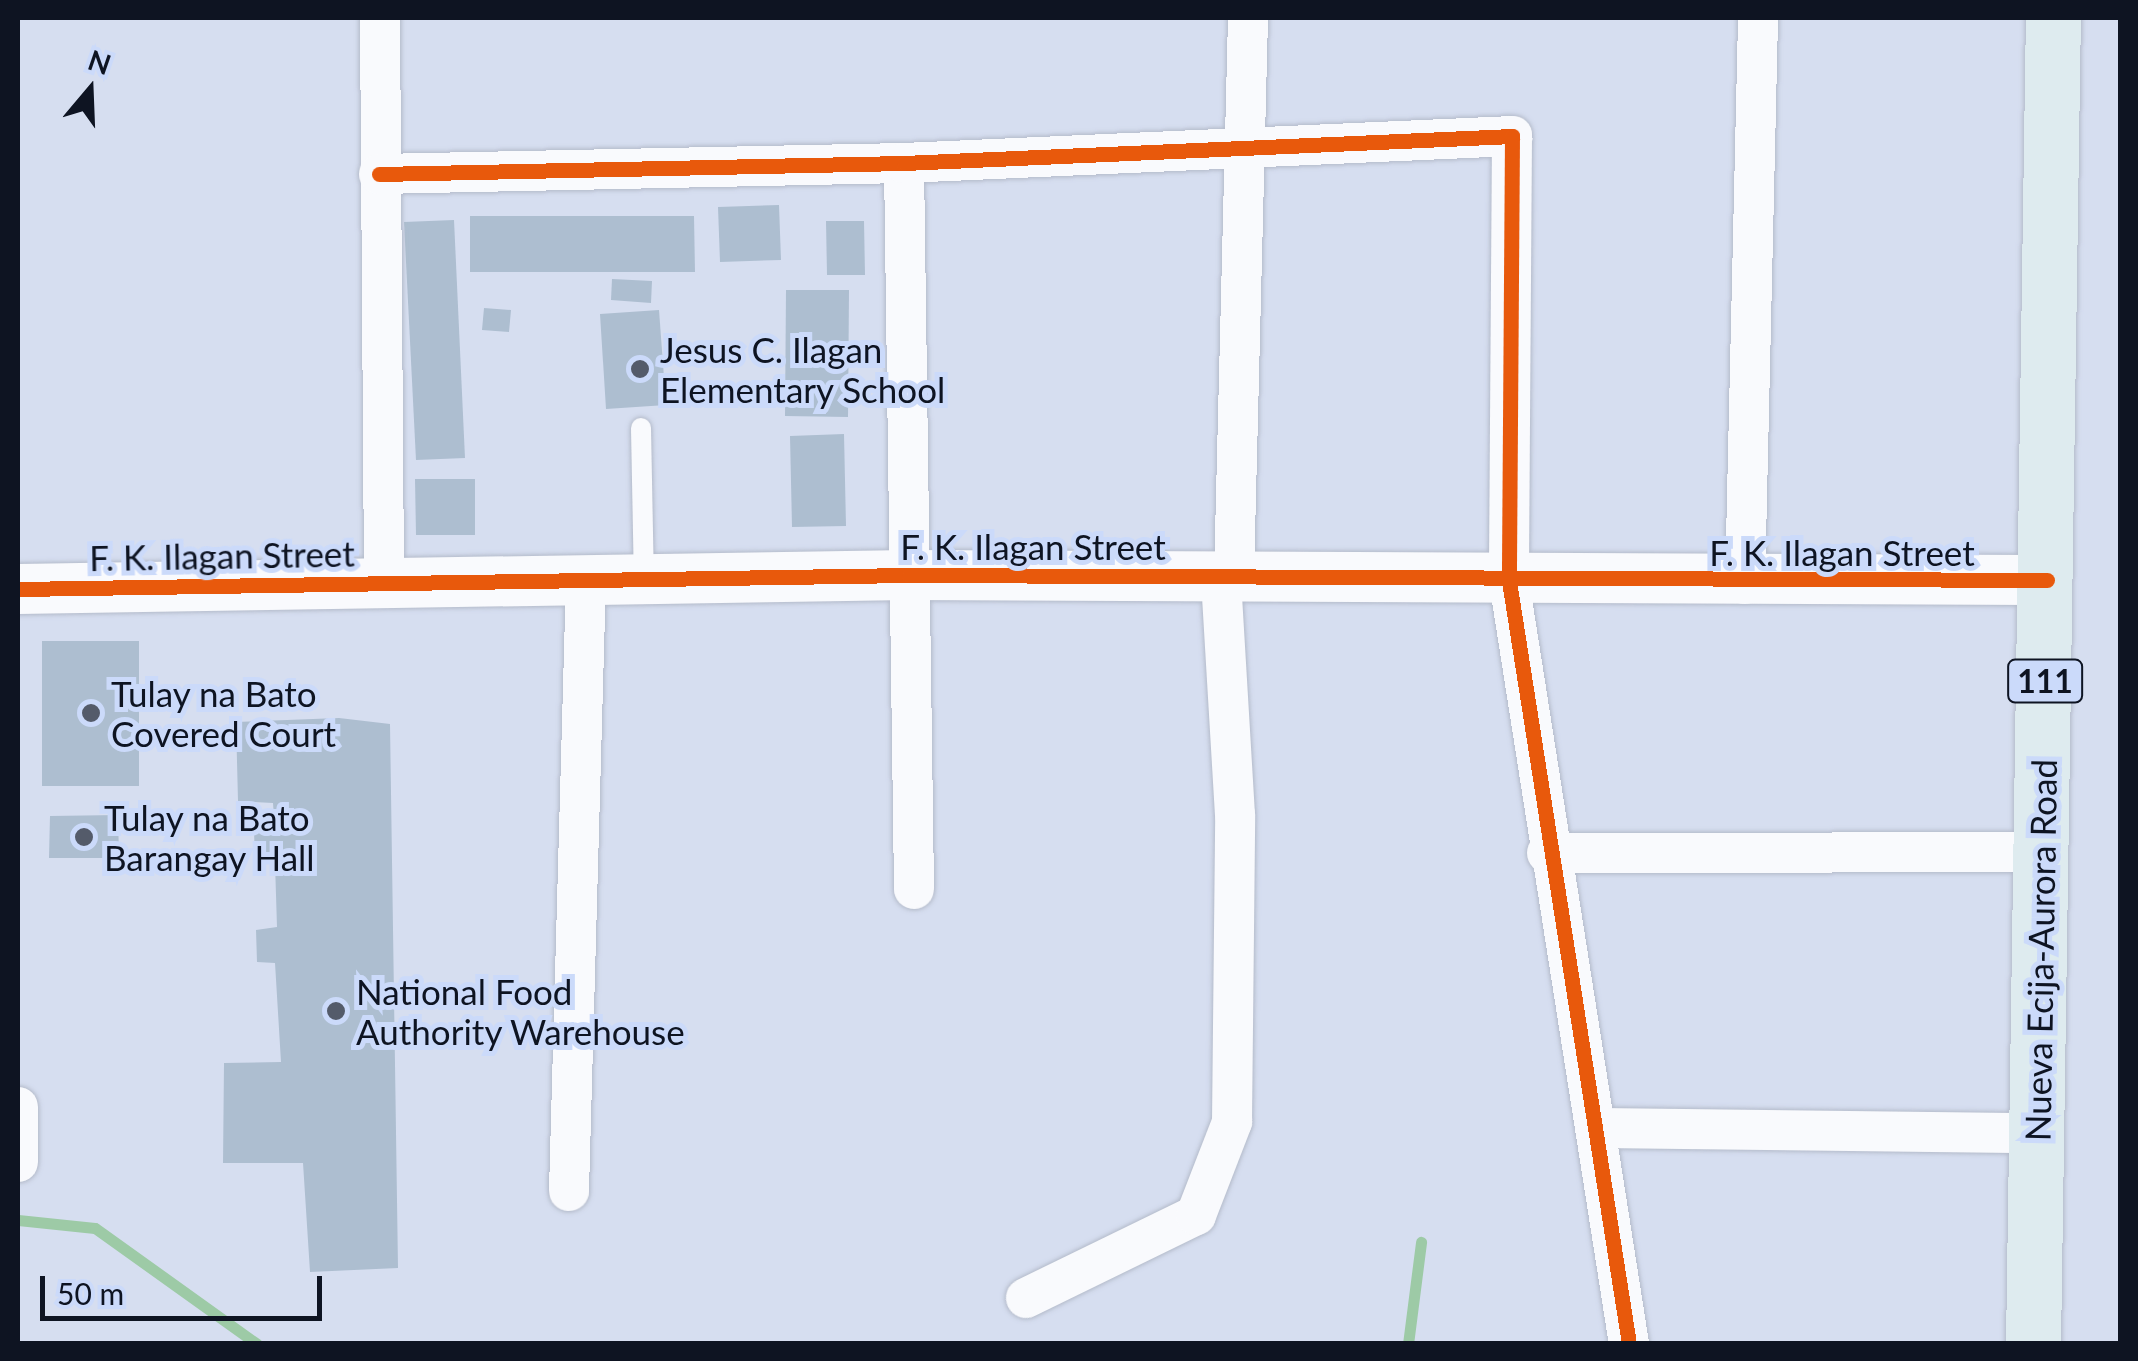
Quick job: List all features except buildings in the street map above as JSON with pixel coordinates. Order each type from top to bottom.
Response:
[{"type":"main road","name":"Nueva Ecija-Aurora Road","points":[[2033,1344],[2053,18]]},
{"type":"street","points":[[380,18],[384,582]]},
{"type":"street","points":[[1026,1298],[1196,1215],[1232,1122],[1235,815],[1227,577],[1248,18]]},
{"type":"street","points":[[1746,584],[1758,18]]},
{"type":"street","points":[[379,174],[904,163],[1512,136],[1509,581],[1546,853],[1600,1128],[1629,1344]]},
{"type":"street","points":[[904,163],[914,889]]},
{"type":"street","name":"F. K. Ilagan Street","points":[[18,589],[909,575],[1746,584],[2047,580]]},
{"type":"street","points":[[570,1192],[586,578]]},
{"type":"street","points":[[1546,853],[2041,852]]},
{"type":"street","points":[[18,1107],[18,1162]]},
{"type":"street","points":[[1600,1128],[2036,1133]]},
{"type":"lane","points":[[641,428],[644,578]]},
{"type":"waterway","points":[[18,1220],[95,1228],[257,1344]]},
{"type":"waterway","points":[[1408,1344],[1421,1242]]},
{"type":"cycle path","points":[[379,174],[904,163],[1512,136],[1509,581],[1629,1344]]},
{"type":"cycle path","points":[[18,589],[909,575],[2047,580]]},
{"type":"place","name":"Jesus C. Ilagan Elementary School","points":[[640,369]]},
{"type":"place","name":"Tulay na Bato Covered Court","points":[[91,713]]},
{"type":"place","name":"Tulay na Bato Barangay Hall","points":[[84,837]]},
{"type":"place","name":"National Food Authority Warehouse","points":[[336,1011]]}]
